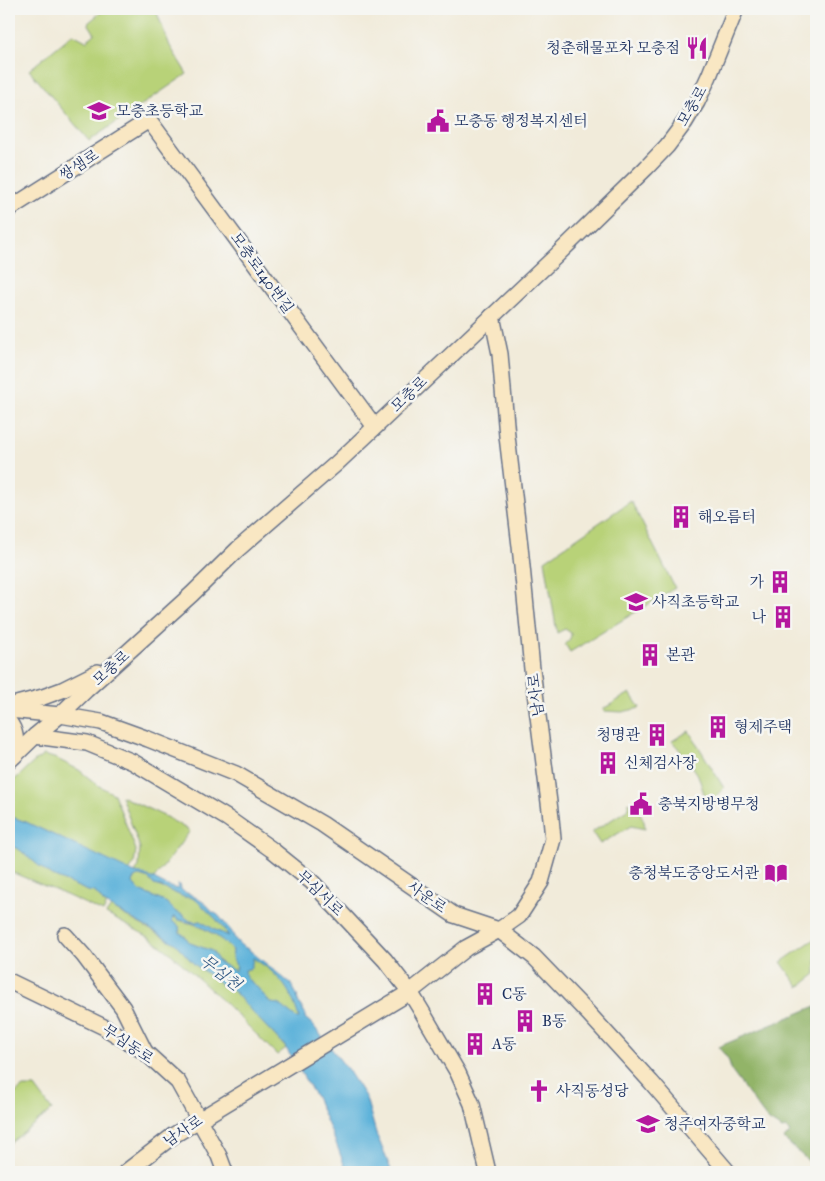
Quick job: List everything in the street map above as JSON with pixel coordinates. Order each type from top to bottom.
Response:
[{"type":"street","name":"모충로","points":[[12,759],[192,594],[238,549],[337,463],[646,168],[667,146],[697,102],[736,9]]},
{"type":"street","name":"쌍샘로","points":[[9,209],[149,120]]},
{"type":"street","name":"모충로140번길","points":[[149,120],[375,427]]},
{"type":"street","name":"남사로","points":[[126,1172],[174,1135],[410,992],[466,948],[520,916],[541,882],[553,839],[532,669],[500,354],[492,316]]},
{"type":"street","points":[[9,706],[62,690],[119,660]]},
{"type":"street","points":[[9,710],[60,715]]},
{"type":"street","name":"사운로","points":[[60,715],[101,722],[236,774],[322,824],[454,915],[499,930],[534,957],[588,1013],[651,1082],[728,1172]]},
{"type":"street","points":[[9,722],[14,730],[17,743],[12,759]]},
{"type":"street","name":"무심서로","points":[[33,738],[87,743],[133,762],[227,818],[271,849],[312,882],[385,960],[410,992],[458,1073],[472,1104],[488,1172]]},
{"type":"street","points":[[65,935],[84,956],[123,1008],[145,1052]]},
{"type":"street","name":"무심동로","points":[[9,981],[104,1027],[145,1052],[178,1082],[219,1156],[225,1172]]},
{"type":"green space","name":"모충초등학교","points":[[105,9],[156,9],[170,46],[187,74],[89,141],[29,70],[73,34],[86,41],[95,34],[88,23]]},
{"type":"green space","points":[[631,501],[675,588],[570,652],[565,644],[570,639],[571,633],[565,629],[557,633],[545,560]]},
{"type":"green space","points":[[630,693],[640,708],[622,712],[604,711],[603,709]]},
{"type":"green space","points":[[689,731],[724,788],[707,803],[698,775],[672,741]]},
{"type":"green space","points":[[44,755],[79,770],[99,786],[114,794],[136,850],[134,864],[129,871],[26,822],[9,816],[9,785]]},
{"type":"green space","points":[[121,796],[166,817],[190,831],[154,879],[135,873],[139,866],[140,848]]},
{"type":"green space","points":[[629,802],[640,814],[644,821],[645,829],[631,826],[600,844],[592,832],[627,810]]},
{"type":"green space","points":[[9,845],[20,850],[50,875],[88,891],[95,892],[107,904],[103,912],[9,871]]},
{"type":"green space","points":[[138,876],[149,879],[154,885],[196,900],[230,936],[200,921],[190,921],[176,912],[167,903],[140,891],[133,883],[134,878]]},
{"type":"green space","points":[[111,907],[175,943],[194,964],[218,981],[223,987],[226,981],[286,1048],[277,1055],[222,1000],[169,952],[149,937],[106,914]]},
{"type":"green space","points":[[173,917],[206,930],[229,946],[233,950],[232,958],[237,967],[234,972],[219,962],[212,951],[190,943],[184,935],[180,934],[179,926],[172,921]]},
{"type":"green space","points":[[816,938],[816,974],[799,987],[781,962]]},
{"type":"green space","points":[[253,958],[270,970],[283,983],[293,999],[300,1018],[296,1018],[278,1004],[270,1003],[257,987],[246,978],[245,969],[250,969]]},
{"type":"green space","points":[[816,1006],[816,1043],[814,1050],[816,1056],[816,1168],[784,1139],[790,1133],[786,1128],[782,1129],[769,1121],[763,1114],[730,1069],[728,1060],[718,1047]]},
{"type":"green space","points":[[23,1087],[35,1087],[52,1110],[9,1144],[9,1098]]},
{"type":"water","name":"무심천","points":[[9,816],[167,886],[178,889],[178,884],[184,892],[208,906],[211,911],[218,915],[242,946],[291,984],[297,995],[298,1002],[305,1013],[305,1018],[312,1024],[348,1070],[366,1098],[376,1133],[392,1172],[347,1172],[316,1097],[284,1045],[226,982],[223,984],[225,987],[223,987],[218,981],[194,964],[175,943],[104,903],[95,892],[88,891],[50,875],[20,850],[9,845]],"holes":[[[138,876],[149,879],[154,885],[196,900],[216,919],[229,936],[200,921],[190,921],[176,912],[167,903],[140,891],[133,883],[134,878]],[[173,917],[176,917],[177,920],[200,926],[221,940],[233,950],[232,958],[237,967],[235,971],[219,962],[212,951],[190,943],[180,933],[179,926],[172,921]],[[253,958],[277,976],[288,990],[299,1018],[296,1018],[278,1004],[270,1003],[257,987],[246,978],[245,970],[251,967]]]},
{"type":"place","name":"청춘해물포차 모충점","points":[[697,48]]},
{"type":"place","name":"모충초등학교","points":[[99,111]]},
{"type":"place","name":"모충동 행정복지센터","points":[[438,121]]},
{"type":"place","name":"해오름터","points":[[681,517]]},
{"type":"place","name":"가","points":[[780,582]]},
{"type":"place","name":"사직초등학교","points":[[636,602]]},
{"type":"place","name":"나","points":[[783,617]]},
{"type":"place","name":"본관","points":[[650,655]]},
{"type":"place","name":"형제주택","points":[[718,727]]},
{"type":"place","name":"청명관","points":[[657,735]]},
{"type":"place","name":"신체검사장","points":[[608,763]]},
{"type":"place","name":"충북지방병무청","points":[[641,804]]},
{"type":"place","name":"충청북도중앙도서관","points":[[776,873]]},
{"type":"place","name":"C동","points":[[485,994]]},
{"type":"place","name":"B동","points":[[525,1021]]},
{"type":"place","name":"A동","points":[[475,1044]]},
{"type":"place","name":"사직동성당","points":[[539,1091]]},
{"type":"place","name":"청주여자중학교","points":[[648,1124]]}]
